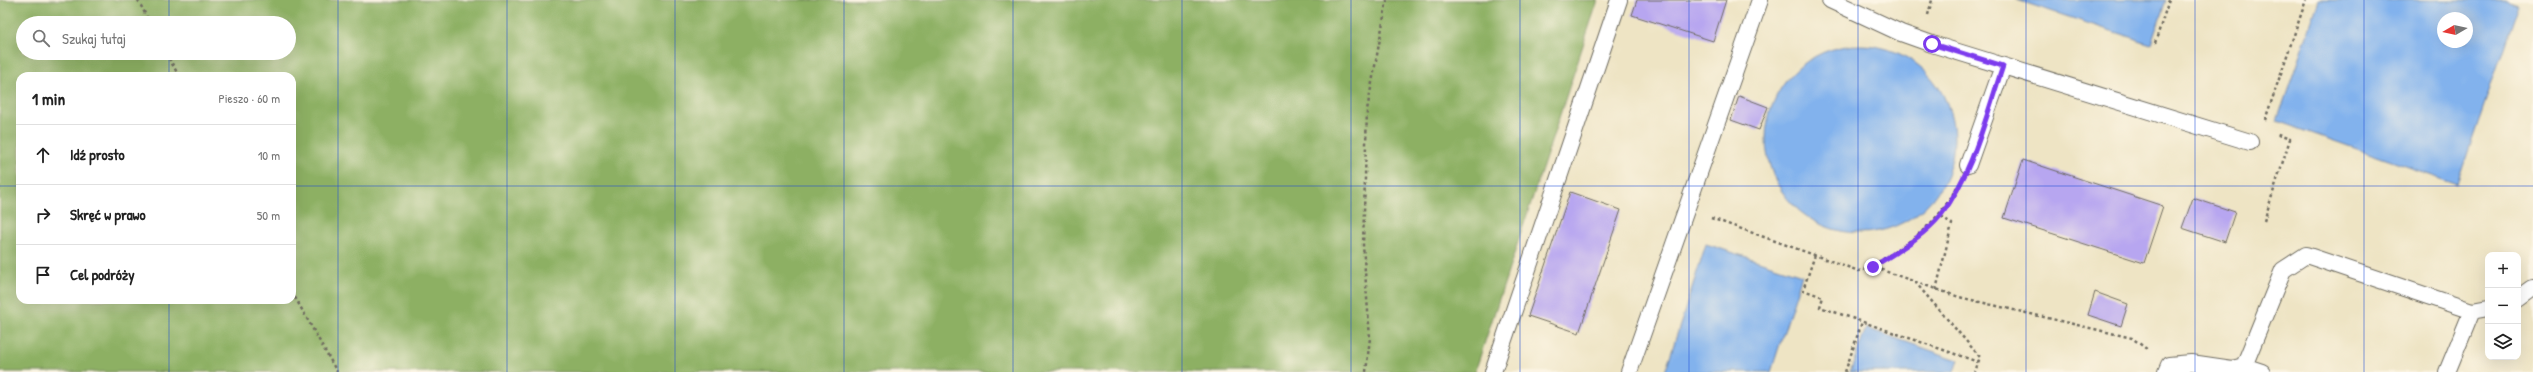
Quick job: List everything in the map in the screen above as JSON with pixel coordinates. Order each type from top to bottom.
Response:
[{"type":"lane","points":[[1493,372],[1619,0]]},
{"type":"lane","points":[[1629,372],[1760,0]]},
{"type":"lane","points":[[1830,0],[1901,33],[2250,142]]},
{"type":"lane","points":[[1968,166],[2003,66]]},
{"type":"lane","points":[[2244,366],[2283,270],[2306,255],[2472,311],[2485,309]]},
{"type":"lane","points":[[2521,297],[2533,288]]},
{"type":"lane","points":[[2447,372],[2472,311]]},
{"type":"lane","points":[[2167,368],[2191,363],[2232,370],[2244,366],[2262,372]]},
{"type":"path","points":[[138,0],[146,16]]},
{"type":"path","points":[[1366,372],[1370,338],[1363,245],[1367,110],[1387,0]]},
{"type":"path","points":[[2155,43],[2169,0]]},
{"type":"path","points":[[2264,122],[2306,0]]},
{"type":"path","points":[[170,60],[177,72]]},
{"type":"path","points":[[2264,221],[2290,139],[2269,131]]},
{"type":"path","points":[[1686,210],[1860,271],[1873,267],[1921,234],[1940,215],[1968,166]]},
{"type":"path","points":[[1936,290],[1952,224],[1940,215]]},
{"type":"path","points":[[1815,255],[1802,290],[1823,297],[1820,307],[1978,362]]},
{"type":"path","points":[[1873,267],[1936,290],[2132,338],[2167,368]]},
{"type":"path","points":[[1914,282],[1980,357],[1975,372]]},
{"type":"path","points":[[296,299],[337,372]]},
{"type":"path","points":[[1845,372],[1862,322]]},
{"type":"green space","points":[[0,0],[1598,0],[1475,372],[0,372]]},
{"type":"water","points":[[2017,0],[2166,0],[2151,44]]},
{"type":"water","points":[[2319,0],[2507,0],[2519,4],[2457,184],[2277,121]]},
{"type":"water","points":[[1869,45],[1878,46],[1896,52],[1920,66],[1927,72],[1933,79],[1947,103],[1953,121],[1953,157],[1947,175],[1933,199],[1927,206],[1920,212],[1896,226],[1878,232],[1851,233],[1842,232],[1816,222],[1800,212],[1787,199],[1773,175],[1767,157],[1766,130],[1767,121],[1777,95],[1787,79],[1800,66],[1824,52],[1842,46]]},
{"type":"water","points":[[1706,244],[1802,275],[1771,372],[1665,372]]},
{"type":"water","points":[[1866,328],[1958,360],[1954,372],[1850,372]]},
{"type":"building","points":[[1637,0],[1726,0],[1713,41],[1632,15]]},
{"type":"building","points":[[1739,96],[1768,107],[1759,130],[1731,120]]},
{"type":"building","points":[[2023,160],[2163,206],[2144,263],[2004,218]]},
{"type":"building","points":[[1570,192],[1621,210],[1579,333],[1528,316]]},
{"type":"building","points":[[2193,198],[2235,212],[2225,242],[2182,228]]},
{"type":"building","points":[[2095,292],[2128,304],[2121,326],[2088,315]]},
{"type":"route","points":[[1873,267],[1921,234],[1940,215],[1968,166],[2003,66],[1932,44]]}]
